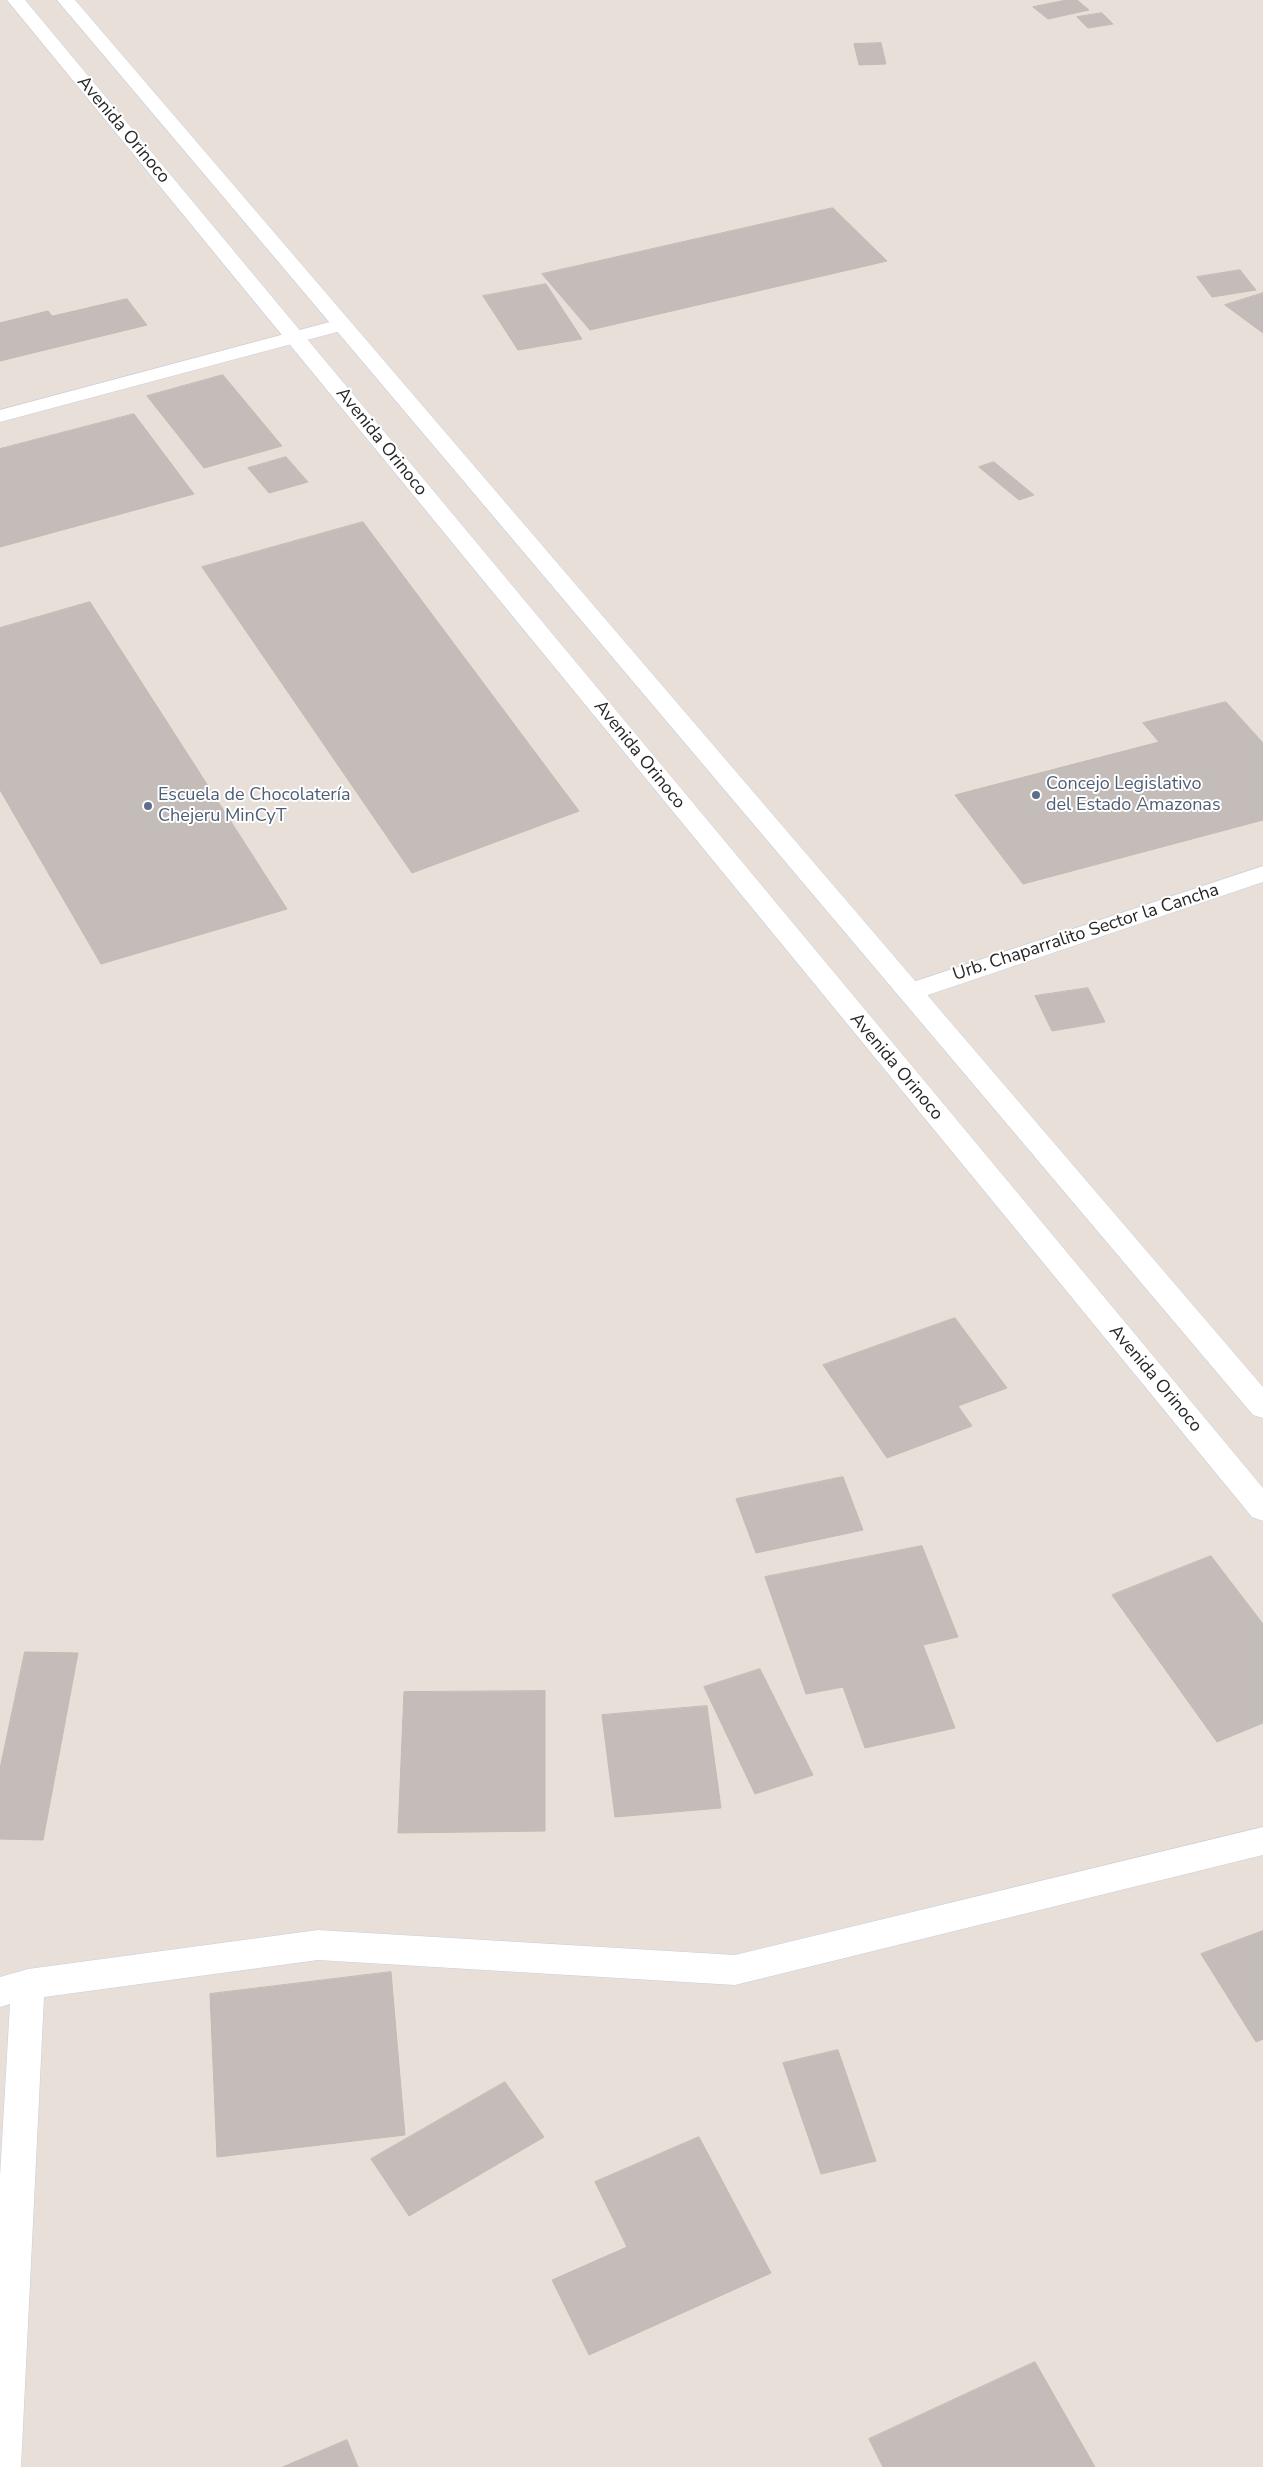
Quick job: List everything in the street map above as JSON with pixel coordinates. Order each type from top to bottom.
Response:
[{"type":"street","name":"Avenida Orinoco","points":[[16,0],[1263,1508]]},
{"type":"street","points":[[66,0],[1263,1407]]},
{"type":"street","points":[[0,416],[341,325]]},
{"type":"street","name":"Urb. Chaparralito Sector la Cancha","points":[[910,992],[1263,874]]},
{"type":"street","points":[[2,2467],[14,1988],[318,1945],[735,1970],[1263,1841]]},
{"type":"building","points":[[1067,0],[1077,0],[1089,10],[1048,19],[1033,7]]},
{"type":"building","points":[[1102,13],[1113,24],[1088,28],[1077,17]]},
{"type":"building","points":[[881,43],[886,64],[859,65],[854,44]]},
{"type":"building","points":[[833,208],[887,261],[590,330],[542,274]]},
{"type":"building","points":[[1240,270],[1256,290],[1212,297],[1197,277]]},
{"type":"building","points":[[546,284],[582,339],[518,350],[483,296]]},
{"type":"building","points":[[1263,293],[1263,333],[1225,305]]},
{"type":"building","points":[[127,299],[147,325],[0,361],[0,323],[48,311],[52,316]]},
{"type":"building","points":[[223,375],[282,446],[204,468],[147,396]]},
{"type":"building","points":[[134,414],[194,494],[0,547],[0,449]]},
{"type":"building","points":[[286,457],[308,482],[269,493],[248,468]]},
{"type":"building","points":[[994,462],[1034,495],[1019,500],[979,467]]},
{"type":"building","points":[[363,522],[579,811],[412,873],[202,567]]},
{"type":"building","points":[[90,602],[287,909],[101,964],[0,790],[0,628]]},
{"type":"building","points":[[1226,702],[1263,743],[1263,820],[1023,884],[955,795],[1159,742],[1143,723]]},
{"type":"building","points":[[1088,988],[1105,1022],[1052,1031],[1035,996]]},
{"type":"building","points":[[955,1318],[1007,1388],[958,1406],[972,1426],[887,1458],[823,1365]]},
{"type":"building","points":[[843,1477],[863,1530],[756,1553],[736,1499]]},
{"type":"building","points":[[922,1546],[958,1637],[923,1645],[955,1728],[865,1748],[843,1687],[806,1694],[765,1577]]},
{"type":"building","points":[[1211,1556],[1263,1624],[1263,1723],[1217,1742],[1112,1595]]},
{"type":"building","points":[[25,1652],[78,1653],[43,1840],[0,1839],[0,1769]]},
{"type":"building","points":[[760,1669],[813,1775],[755,1794],[704,1687]]},
{"type":"building","points":[[545,1691],[545,1831],[398,1833],[404,1692]]},
{"type":"building","points":[[707,1706],[721,1808],[615,1817],[602,1715]]},
{"type":"building","points":[[1263,1931],[1263,2039],[1256,2042],[1201,1954]]},
{"type":"building","points":[[391,1972],[405,2135],[217,2157],[210,1994]]},
{"type":"building","points":[[838,2050],[876,2161],[821,2174],[783,2063]]},
{"type":"building","points":[[505,2082],[544,2137],[409,2216],[371,2159]]},
{"type":"building","points":[[699,2137],[771,2273],[589,2355],[552,2280],[627,2247],[595,2182]]},
{"type":"building","points":[[1035,2362],[1095,2467],[883,2467],[869,2439]]},
{"type":"building","points":[[347,2440],[358,2467],[283,2467]]},
{"type":"place","name":"Concejo Legislativo del Estado Amazonas","points":[[1036,795]]},
{"type":"place","name":"Escuela de Chocolatería Chejeru MinCyT","points":[[148,806]]}]
